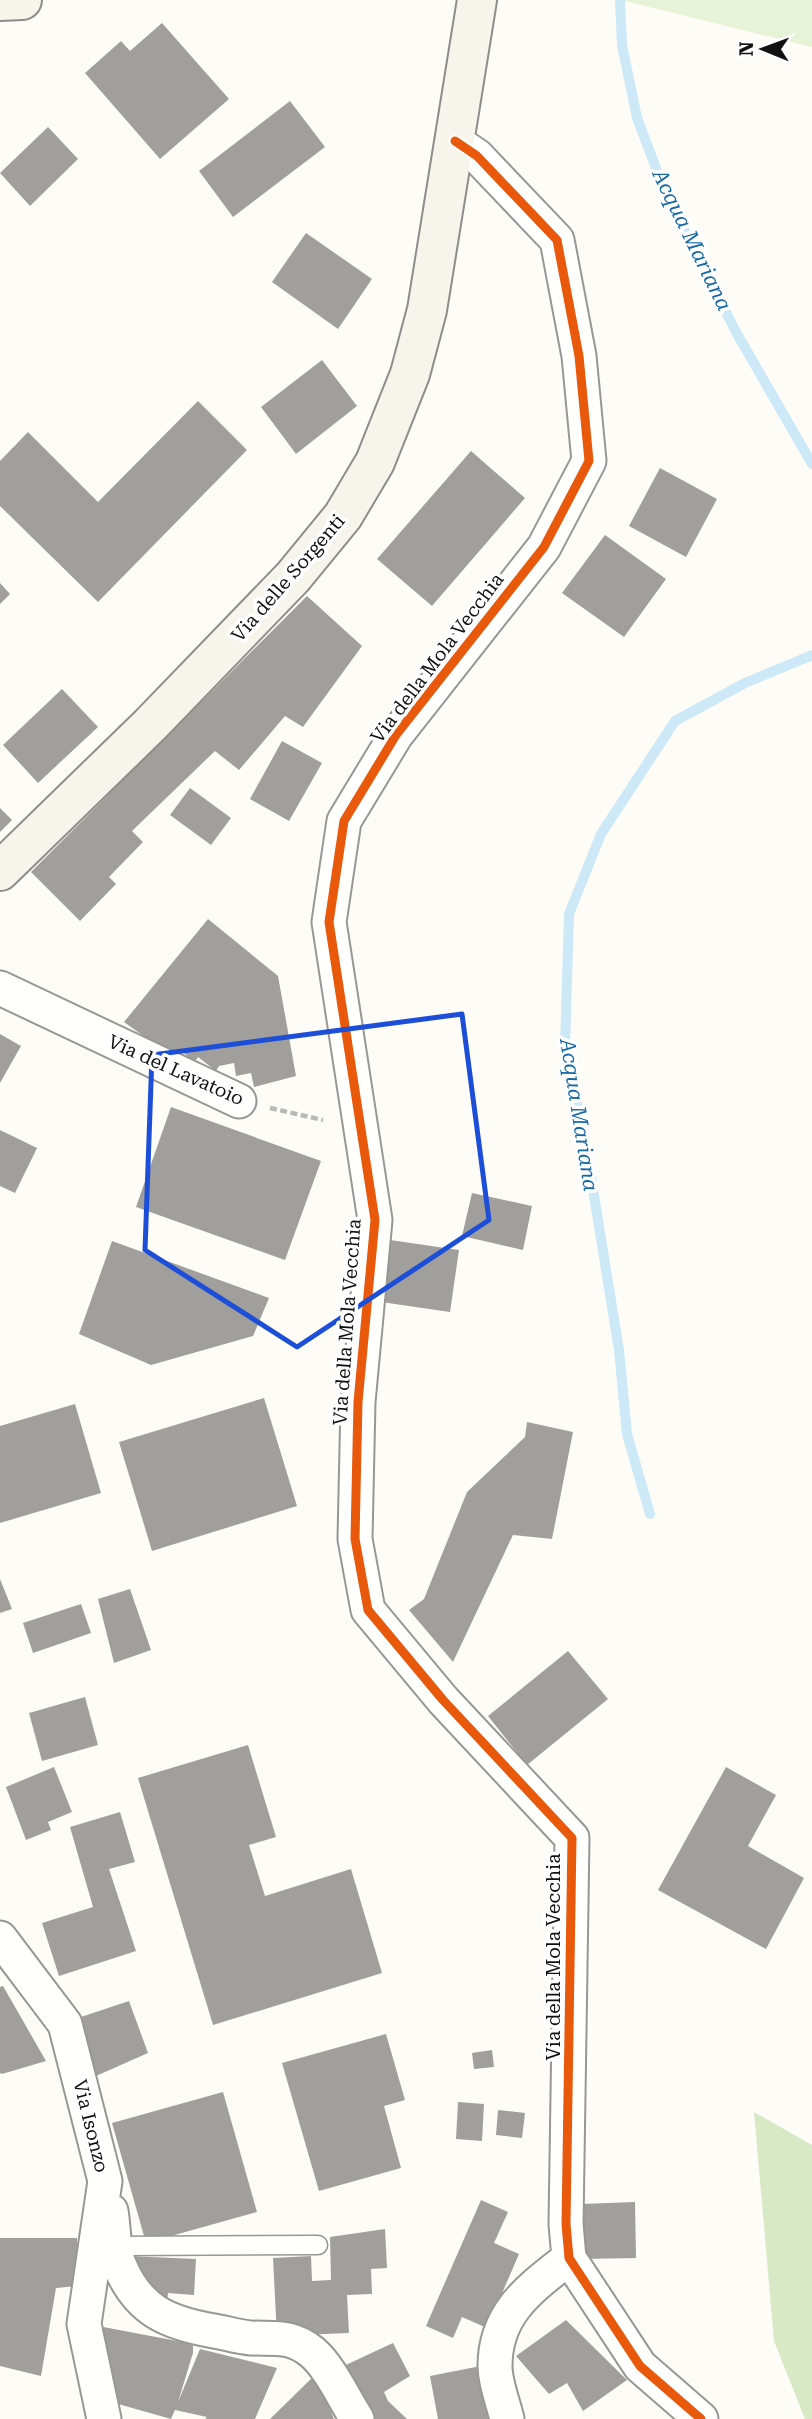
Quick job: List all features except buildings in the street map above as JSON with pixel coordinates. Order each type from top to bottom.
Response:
[{"type":"main road","points":[[0,1],[22,0]]},
{"type":"main road","name":"Via delle Sorgenti","points":[[0,871],[134,742],[304,564],[343,516],[383,447],[410,374],[431,290],[477,0]]},
{"type":"street","name":"Via della Mola Vecchia","points":[[455,141],[477,156],[557,240],[579,356],[589,461],[544,547],[396,735],[344,821],[329,922],[374,1220],[358,1402],[355,1539],[368,1610],[443,1700],[572,1838],[566,2224],[569,2258],[640,2366],[701,2419]]},
{"type":"street","name":"Via del Lavatoio","points":[[0,988],[239,1101]]},
{"type":"street","name":"Via Isonzo","points":[[0,1938],[65,2024],[105,2181],[84,2324],[104,2419]]},
{"type":"street","points":[[105,2181],[118,2262],[132,2289],[153,2311],[180,2325],[251,2338],[273,2336],[293,2341],[312,2351],[326,2367],[357,2419]]},
{"type":"street","points":[[507,2419],[495,2367],[498,2339],[509,2314],[527,2292],[569,2258]]},
{"type":"lane","points":[[116,2246],[317,2245]]},
{"type":"highlighted area","points":[[462,1014],[489,1220],[297,1347],[145,1250],[152,1055]]},
{"type":"green space","points":[[621,0],[812,0],[812,47]]},
{"type":"green space","points":[[754,2112],[812,2145],[812,2419],[805,2419],[774,2341]]},
{"type":"waterway","name":"Acqua Mariana","points":[[620,0],[622,45],[637,118],[663,187],[736,332],[812,464]]},
{"type":"waterway","name":"Acqua Mariana","points":[[650,1514],[627,1434],[619,1350],[585,1140],[565,1047],[569,914],[601,834],[675,721],[745,683],[812,655]]},
{"type":"cycle path","points":[[455,141],[477,156],[557,240],[579,356],[589,461],[544,547],[396,735],[344,821],[329,922],[375,1220],[358,1402],[355,1539],[368,1610],[443,1700],[572,1838],[566,2224],[569,2258],[640,2366],[701,2419]]}]
